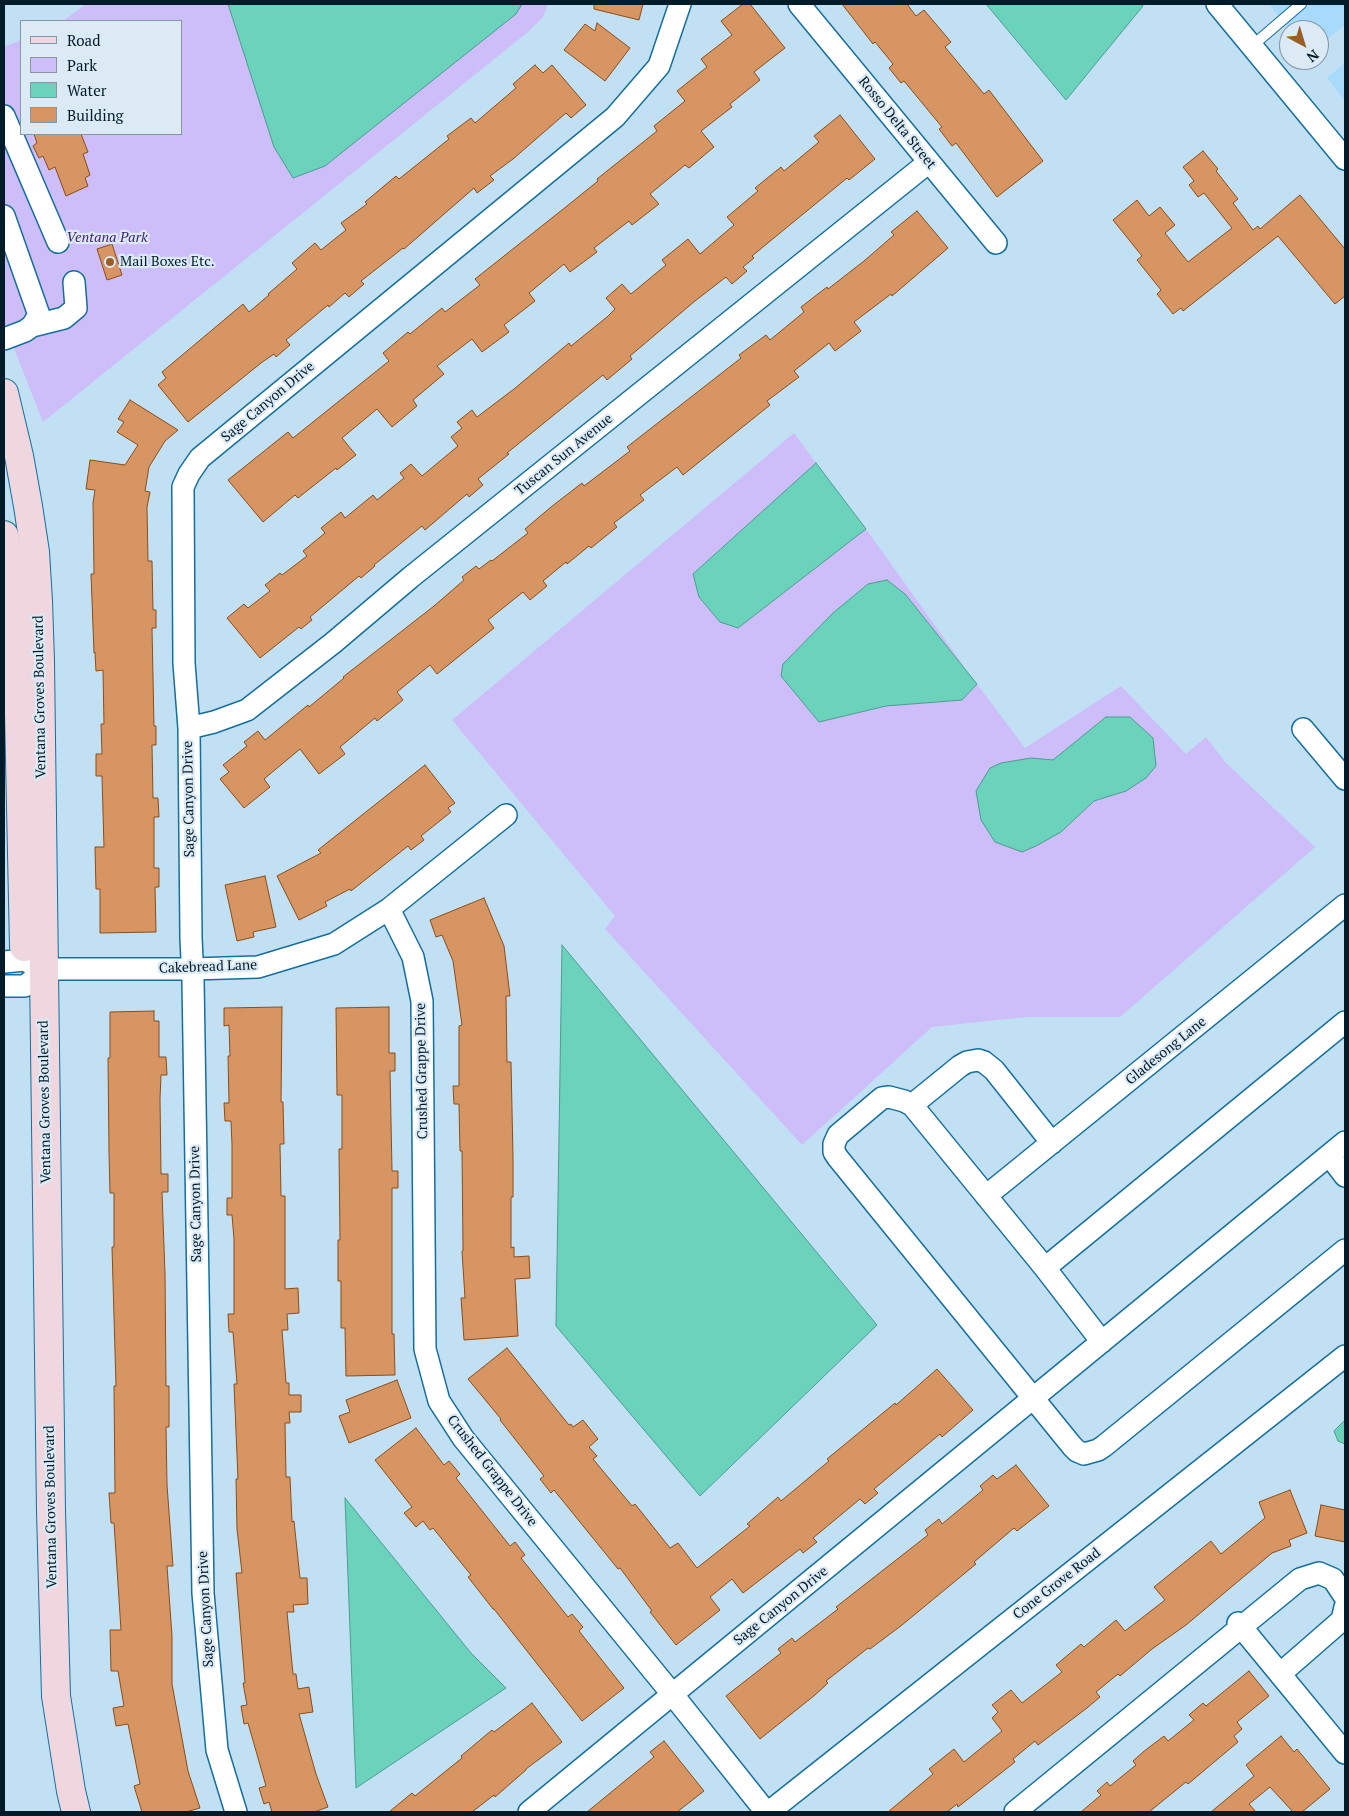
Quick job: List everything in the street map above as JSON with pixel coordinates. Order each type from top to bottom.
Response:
[{"type":"street","name":"Sage Canyon Drive","points":[[236,1812],[217,1750],[203,1592],[189,728],[184,663],[183,487],[200,458],[615,117],[659,66],[680,4]]},
{"type":"street","name":"Rosso Delta Street","points":[[799,4],[996,243]]},
{"type":"street","points":[[1218,4],[1345,159]]},
{"type":"street","points":[[4,116],[58,242]]},
{"type":"street","name":"Tuscan Sun Avenue","points":[[189,728],[214,722],[247,710],[333,643],[419,571],[929,162]]},
{"type":"street","points":[[4,216],[38,315],[32,326]]},
{"type":"street","points":[[4,339],[25,331],[32,326],[64,318],[76,308],[74,282]]},
{"type":"street","name":"Ventana Groves Boulevard","points":[[4,393],[19,456],[28,506],[37,581],[40,661],[20,973],[51,1501],[56,1696],[76,1812]]},
{"type":"street","name":"Ventana Groves Boulevard","points":[[4,535],[14,604],[18,667],[20,973],[27,1126],[45,1687],[50,1737],[64,1812]]},
{"type":"street","points":[[1303,729],[1345,779]]},
{"type":"street","name":"Cakebread Lane","points":[[20,973],[57,969],[192,970],[258,967],[300,956],[334,944],[389,909],[506,815]]},
{"type":"street","name":"Gladesong Lane","points":[[986,1196],[1345,905]]},
{"type":"street","name":"Crushed Grappe Drive","points":[[389,909],[413,957],[422,1001],[425,1349],[439,1401],[463,1438],[768,1812]]},
{"type":"street","points":[[1045,1268],[1345,1022]]},
{"type":"street","points":[[912,1105],[960,1066],[966,1062],[978,1060],[994,1070],[1052,1143]]},
{"type":"street","points":[[1102,1342],[1045,1268],[912,1105],[895,1098],[882,1098],[838,1135],[834,1144],[834,1152],[1033,1399],[1077,1451],[1084,1454],[1098,1450],[1345,1250]]},
{"type":"street","name":"Sage Canyon Drive","points":[[530,1812],[1345,1142]]},
{"type":"street","points":[[1329,1156],[1345,1176]]},
{"type":"street","name":"Cone Grove Road","points":[[768,1812],[1345,1356]]},
{"type":"street","points":[[1015,1812],[1240,1625],[1300,1579],[1319,1573],[1333,1580],[1345,1597]]},
{"type":"street","points":[[1280,1674],[1342,1620],[1345,1607]]},
{"type":"street","points":[[1240,1625],[1345,1753]]},
{"type":"lane","points":[[1252,46],[1302,4]]},
{"type":"shaded area","points":[[1269,4],[1345,4],[1345,25],[1329,38],[1329,20],[1282,20]]},
{"type":"shaded area","points":[[1345,63],[1345,101],[1327,78]]},
{"type":"green space","name":"Ventana Park","points":[[86,4],[548,4],[543,17],[528,32],[43,422],[4,323],[4,47],[20,40],[20,135],[182,135],[182,20],[64,20]]},
{"type":"green space","points":[[794,433],[816,463],[693,574],[738,628],[866,529],[964,666],[904,594],[887,580],[868,584],[833,613],[783,664],[819,722],[886,706],[962,700],[977,684],[1025,748],[1121,686],[1186,754],[1206,737],[1226,763],[1315,847],[1120,1017],[1026,1017],[932,1027],[802,1145],[605,929],[615,916],[452,720]],"holes":[[[1031,758],[1053,760],[1126,791],[1094,801],[1061,831],[1022,852]]]},
{"type":"water","points":[[228,4],[522,4],[516,14],[325,166],[293,178],[274,147]]},
{"type":"water","points":[[986,4],[1141,4],[1143,6],[1066,100]]},
{"type":"water","points":[[816,463],[866,529],[738,628],[720,622],[699,597],[693,574]]},
{"type":"water","points":[[887,580],[905,594],[977,684],[962,700],[886,706],[819,722],[781,676],[783,664],[833,613],[868,584]]},
{"type":"water","points":[[1106,717],[1130,717],[1153,738],[1156,766],[1146,778],[1126,791],[1094,801],[1061,832],[1022,852],[995,842],[981,820],[976,791],[990,768],[1001,763],[1031,758],[1053,760]]},
{"type":"water","points":[[562,945],[877,1325],[700,1496],[556,1326]]},
{"type":"water","points":[[1345,1420],[1345,1444],[1338,1441],[1334,1431]]},
{"type":"water","points":[[345,1498],[471,1653],[506,1688],[356,1788]]},
{"type":"building","points":[[594,4],[643,4],[639,20],[594,9]]},
{"type":"building","points":[[743,4],[750,4],[785,48],[754,72],[760,80],[730,104],[732,107],[701,131],[714,147],[689,168],[685,165],[650,194],[659,204],[632,225],[629,221],[594,248],[597,252],[570,272],[564,264],[529,293],[535,301],[504,325],[509,332],[482,352],[472,339],[437,366],[444,374],[413,400],[417,406],[392,427],[377,409],[342,438],[356,455],[298,498],[295,495],[263,522],[228,480],[288,432],[293,438],[389,361],[383,353],[408,332],[410,334],[442,308],[445,312],[480,285],[475,279],[598,181],[597,179],[657,131],[654,126],[685,101],[677,91],[707,67],[701,59],[732,35],[721,21]]},
{"type":"building","points":[[842,4],[907,4],[916,16],[924,10],[951,42],[945,47],[984,94],[989,90],[1043,161],[997,197],[956,143],[952,146],[939,129],[942,127],[904,81],[901,83],[889,68],[893,64],[875,42],[873,44]]},
{"type":"building","points":[[597,23],[630,48],[605,81],[564,50],[585,24],[595,31]]},
{"type":"building","points":[[535,65],[543,73],[552,65],[586,105],[571,118],[566,113],[513,159],[490,176],[494,180],[477,193],[474,188],[404,249],[361,281],[364,284],[349,297],[345,293],[286,340],[290,345],[276,357],[274,354],[261,363],[188,422],[158,385],[166,378],[162,372],[243,304],[249,312],[297,269],[292,263],[315,243],[321,250],[346,230],[341,223],[367,204],[365,202],[396,176],[399,179],[449,139],[447,136],[471,118],[475,123],[516,88],[513,84]]},
{"type":"building","points":[[840,115],[875,159],[849,180],[847,178],[752,256],[754,258],[743,267],[747,271],[732,284],[726,277],[695,301],[630,356],[632,359],[607,380],[603,375],[507,453],[509,454],[478,479],[483,485],[469,497],[467,494],[425,530],[422,526],[361,578],[359,576],[310,617],[312,620],[301,629],[299,627],[260,658],[227,618],[244,604],[248,608],[270,591],[265,585],[307,556],[303,551],[325,533],[321,528],[341,512],[345,518],[373,495],[377,500],[404,478],[400,473],[411,464],[422,476],[458,446],[451,437],[462,428],[457,422],[472,410],[477,417],[569,343],[571,346],[607,317],[615,309],[606,298],[622,284],[631,294],[666,265],[662,260],[688,239],[700,254],[734,225],[727,217],[758,191],[755,188],[781,167],[784,171],[819,142],[814,136]]},
{"type":"building","points":[[34,135],[81,135],[88,152],[83,154],[90,175],[85,178],[88,186],[66,196],[55,167],[49,170],[43,156],[39,158],[33,146],[37,143]]},
{"type":"building","points":[[1203,151],[1218,169],[1216,171],[1238,199],[1233,203],[1253,230],[1258,226],[1260,229],[1300,195],[1345,249],[1345,296],[1335,304],[1278,236],[1183,311],[1181,308],[1173,314],[1157,294],[1161,290],[1137,260],[1142,256],[1113,220],[1137,200],[1149,216],[1160,207],[1175,225],[1165,233],[1188,262],[1232,228],[1204,193],[1198,197],[1189,185],[1194,181],[1183,167]]},
{"type":"building","points":[[917,211],[948,248],[892,296],[891,294],[854,322],[861,331],[835,351],[829,343],[794,371],[799,377],[767,401],[770,405],[683,475],[677,467],[640,495],[644,500],[614,523],[617,527],[591,548],[589,546],[567,564],[566,562],[543,581],[547,586],[530,600],[523,592],[488,620],[494,628],[437,674],[430,665],[397,692],[403,700],[377,721],[375,718],[340,747],[345,754],[319,774],[300,749],[264,779],[270,787],[244,808],[220,779],[229,772],[223,765],[247,746],[244,742],[258,731],[265,740],[308,705],[309,707],[343,677],[434,606],[464,580],[462,577],[476,566],[479,569],[492,561],[528,533],[525,529],[551,507],[582,483],[584,486],[630,451],[627,447],[741,358],[739,355],[766,335],[770,340],[804,312],[801,307],[864,261],[894,235],[891,232]]},
{"type":"building","name":"Mail Boxes Etc.","points":[[112,244],[122,275],[107,280],[97,249]]},
{"type":"building","points":[[130,400],[178,430],[165,441],[149,467],[145,491],[150,492],[147,507],[148,561],[152,561],[153,610],[156,610],[156,628],[152,628],[156,745],[152,745],[153,798],[158,798],[159,817],[154,817],[154,868],[159,868],[159,887],[155,887],[156,932],[100,933],[100,889],[96,889],[95,847],[104,847],[102,776],[96,776],[96,754],[102,754],[101,724],[104,724],[103,670],[96,671],[94,653],[91,574],[94,574],[93,503],[95,490],[86,489],[90,460],[125,465],[138,445],[117,432],[124,422],[118,419]]},
{"type":"building","points":[[425,765],[455,803],[448,808],[451,812],[421,836],[424,840],[411,850],[408,846],[351,891],[350,889],[325,902],[327,906],[299,920],[277,876],[321,853],[318,850]]},
{"type":"building","points":[[265,876],[276,927],[253,932],[254,937],[237,941],[225,885]]},
{"type":"building","points":[[484,898],[504,946],[510,996],[506,996],[507,1062],[511,1062],[513,1157],[511,1248],[514,1247],[514,1257],[529,1256],[530,1278],[515,1279],[518,1336],[464,1340],[461,1298],[465,1298],[462,1251],[462,1151],[460,1151],[459,1104],[454,1104],[453,1086],[459,1086],[459,1026],[462,1025],[453,961],[442,935],[436,937],[430,920]]},
{"type":"building","points":[[282,1007],[281,1102],[283,1102],[284,1144],[280,1144],[281,1196],[285,1196],[285,1289],[298,1288],[299,1313],[287,1314],[288,1330],[282,1330],[286,1383],[289,1383],[289,1395],[301,1395],[301,1412],[289,1412],[290,1423],[285,1423],[286,1477],[290,1477],[292,1522],[294,1521],[300,1578],[307,1578],[308,1604],[293,1605],[294,1612],[287,1612],[293,1674],[296,1674],[298,1689],[309,1687],[313,1712],[299,1714],[316,1774],[328,1807],[314,1812],[272,1812],[269,1802],[264,1804],[259,1788],[266,1786],[248,1723],[244,1724],[241,1706],[247,1705],[243,1683],[245,1683],[236,1573],[242,1573],[237,1529],[236,1479],[238,1479],[234,1384],[237,1384],[233,1332],[229,1332],[228,1314],[234,1314],[234,1239],[232,1215],[227,1215],[227,1198],[232,1198],[232,1145],[231,1121],[225,1121],[224,1103],[229,1103],[228,1056],[230,1056],[229,1025],[224,1026],[224,1008]]},
{"type":"building","points":[[389,1007],[389,1053],[395,1053],[395,1071],[390,1071],[392,1171],[398,1171],[398,1188],[392,1188],[392,1334],[394,1334],[395,1375],[346,1376],[345,1328],[341,1328],[341,1281],[338,1281],[338,1240],[340,1240],[339,1149],[342,1149],[342,1095],[337,1095],[336,1008]]},
{"type":"building","points":[[154,1011],[154,1021],[159,1021],[159,1057],[166,1057],[167,1075],[161,1075],[160,1099],[161,1174],[168,1174],[168,1192],[162,1192],[166,1386],[169,1386],[169,1427],[166,1427],[167,1485],[173,1566],[167,1566],[172,1636],[172,1684],[188,1771],[200,1808],[186,1812],[142,1812],[134,1786],[140,1784],[128,1724],[116,1726],[113,1708],[124,1706],[118,1671],[111,1671],[110,1630],[121,1630],[114,1523],[111,1523],[109,1493],[115,1493],[114,1386],[116,1386],[112,1247],[114,1247],[114,1193],[110,1193],[109,1152],[108,1058],[110,1058],[110,1012]]},
{"type":"building","points":[[507,1348],[569,1425],[571,1424],[573,1427],[583,1420],[598,1439],[589,1447],[597,1456],[593,1459],[632,1506],[635,1504],[670,1548],[678,1543],[697,1568],[750,1526],[747,1524],[778,1497],[781,1501],[829,1461],[827,1459],[895,1403],[896,1405],[937,1369],[973,1410],[942,1437],[940,1434],[874,1489],[878,1493],[865,1504],[860,1499],[813,1538],[817,1542],[803,1553],[800,1549],[743,1593],[732,1579],[710,1597],[720,1610],[676,1645],[650,1612],[652,1611],[620,1568],[618,1569],[554,1490],[551,1493],[540,1479],[544,1476],[468,1379]]},
{"type":"building","points":[[397,1380],[411,1418],[349,1443],[339,1416],[350,1412],[346,1400]]},
{"type":"building","points":[[416,1428],[444,1465],[449,1461],[460,1474],[456,1478],[510,1546],[515,1542],[525,1555],[521,1558],[568,1617],[572,1614],[583,1627],[579,1631],[624,1688],[582,1721],[468,1577],[471,1575],[433,1528],[430,1530],[423,1521],[416,1527],[404,1513],[412,1507],[375,1460]]},
{"type":"building","points":[[1016,1465],[1049,1506],[1017,1531],[1014,1528],[974,1562],[976,1564],[902,1625],[870,1649],[868,1648],[826,1681],[828,1683],[815,1695],[760,1739],[726,1696],[781,1653],[778,1649],[792,1638],[795,1642],[838,1609],[836,1607],[928,1535],[925,1530],[939,1519],[942,1524],[983,1490],[980,1486],[993,1475],[997,1479]]},
{"type":"building","points":[[1290,1490],[1307,1533],[1289,1540],[1291,1546],[1272,1553],[1186,1625],[1096,1692],[1100,1697],[1087,1708],[1038,1745],[1035,1741],[1013,1759],[1015,1762],[958,1807],[957,1804],[947,1812],[888,1812],[933,1774],[929,1769],[954,1749],[964,1762],[1002,1731],[992,1718],[998,1712],[992,1705],[1011,1690],[1022,1703],[1062,1672],[1056,1665],[1081,1644],[1084,1647],[1116,1620],[1125,1631],[1165,1600],[1154,1587],[1211,1541],[1221,1554],[1265,1518],[1259,1502]]},
{"type":"building","points":[[1321,1505],[1345,1510],[1345,1542],[1315,1536]]},
{"type":"building","points":[[1249,1671],[1269,1696],[1237,1722],[1242,1729],[1234,1736],[1238,1742],[1188,1784],[1186,1782],[1149,1812],[1081,1812],[1101,1795],[1097,1791],[1107,1782],[1110,1786],[1136,1765],[1133,1761],[1164,1736],[1168,1741],[1194,1720],[1189,1715],[1203,1703],[1206,1706]]},
{"type":"building","points":[[532,1703],[562,1742],[526,1769],[495,1797],[494,1795],[472,1812],[389,1812],[412,1793],[415,1796],[462,1758],[461,1756],[492,1730],[494,1732]]},
{"type":"building","points":[[1281,1736],[1294,1752],[1297,1749],[1330,1789],[1302,1812],[1293,1812],[1270,1787],[1249,1804],[1256,1812],[1211,1812],[1254,1776],[1246,1765]]},
{"type":"building","points":[[664,1741],[704,1791],[677,1812],[587,1812],[654,1757],[650,1752]]},
{"type":"place","name":"Mail Boxes Etc.","points":[[110,262]]}]
